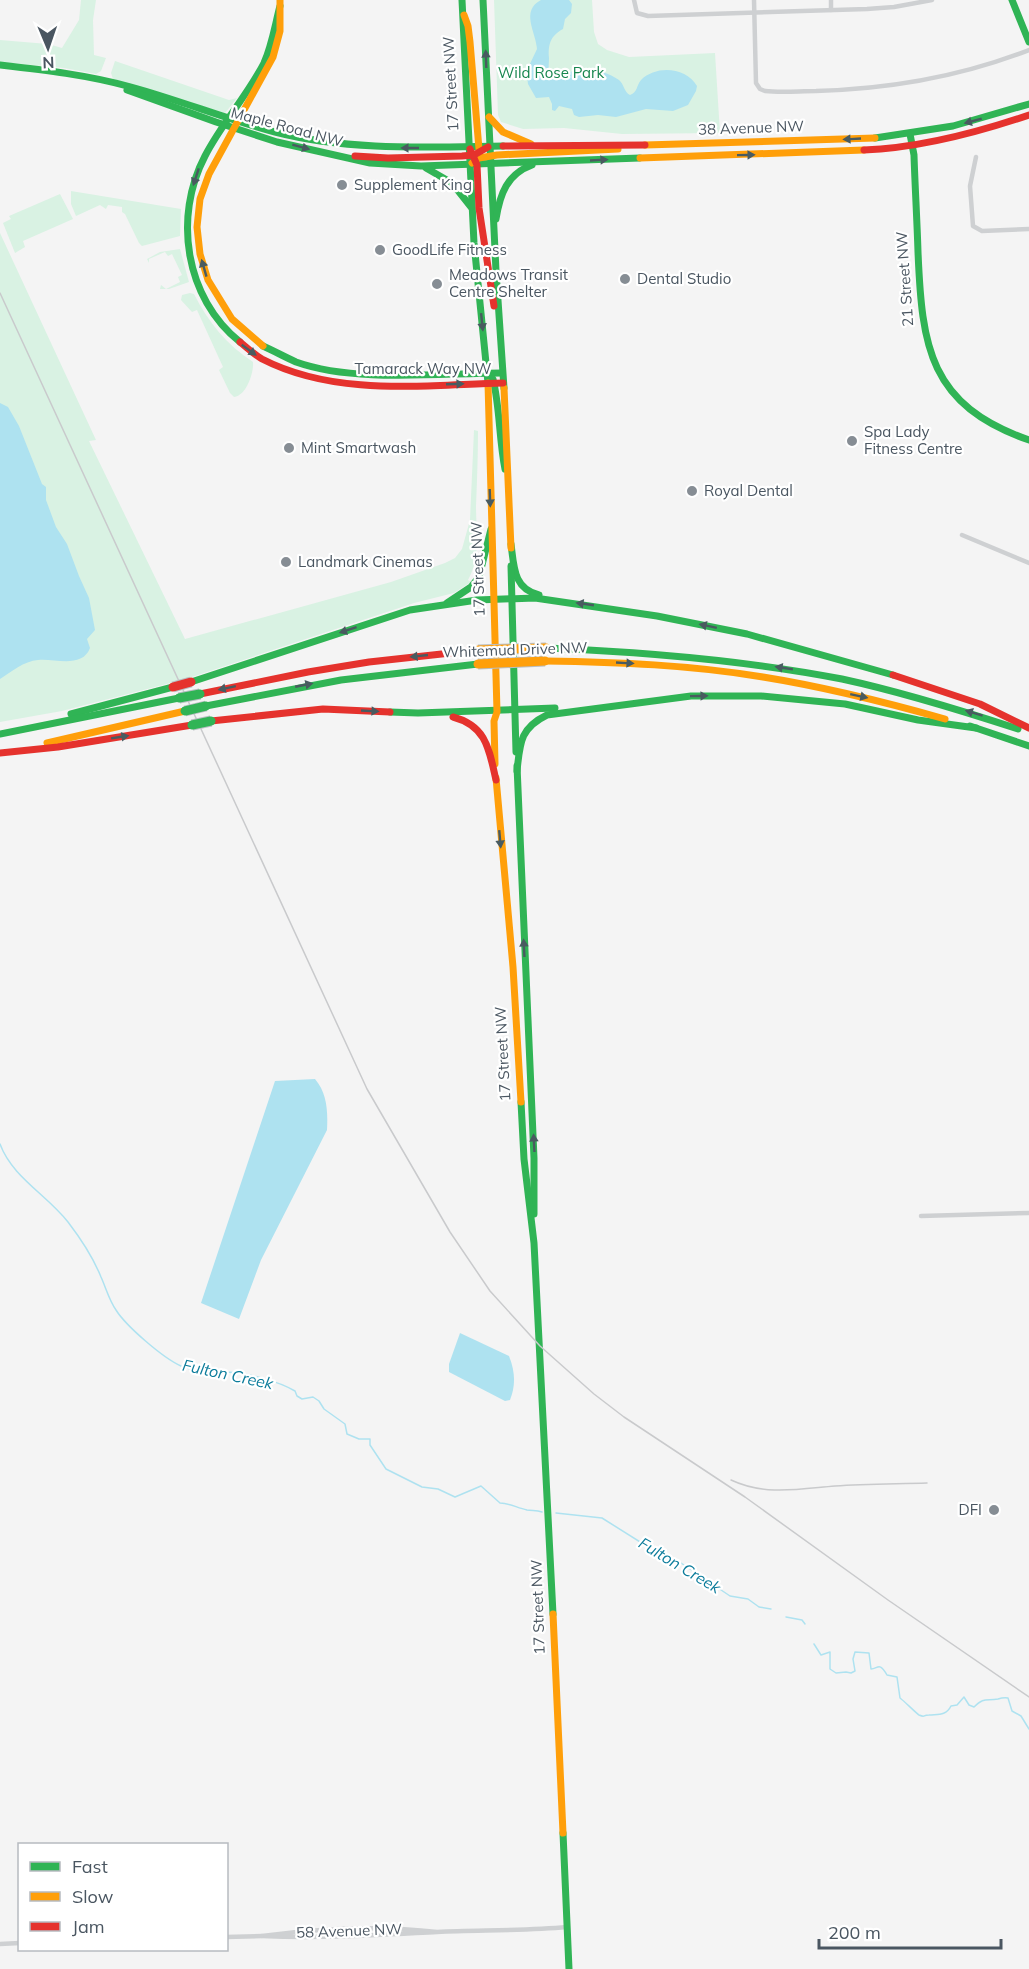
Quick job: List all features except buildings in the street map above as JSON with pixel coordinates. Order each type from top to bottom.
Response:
[{"type":"main road","name":"17 Street NW","points":[[483,0],[489,117],[479,156],[472,209],[487,372],[495,383],[500,444],[510,495],[514,711],[534,1158],[534,1244],[569,1969]]},
{"type":"main road","points":[[1012,0],[1029,42]]},
{"type":"main road","points":[[231,123],[272,60],[280,31],[280,3]]},
{"type":"main road","points":[[462,4],[470,42],[479,156],[479,208],[500,335]]},
{"type":"main road","name":"Maple Road NW","points":[[0,65],[55,70],[153,93],[231,123],[328,154],[371,163],[420,166],[479,156]]},
{"type":"main road","name":"38 Avenue NW","points":[[479,156],[534,145],[645,146],[837,140],[910,134],[974,121],[1029,104]]},
{"type":"main road","name":"38 Avenue NW","points":[[479,156],[541,163],[858,151],[912,146],[967,135],[1029,115]]},
{"type":"main road","points":[[489,117],[503,132],[534,145]]},
{"type":"main road","name":"Maple Road NW","points":[[231,123],[363,145],[479,156]]},
{"type":"main road","name":"Tamarack Way NW","points":[[231,123],[203,187],[198,209],[198,238],[202,264],[211,287],[226,314],[242,332],[262,347],[278,355],[335,372],[388,375],[502,373]]},
{"type":"main road","name":"Tamarack Way NW","points":[[231,123],[201,163],[187,220],[187,240],[192,271],[216,318],[229,334],[264,361],[282,369],[330,382],[376,386],[495,383]]},
{"type":"main road","name":"21 Street NW","points":[[910,134],[920,305],[927,344],[937,367],[959,399],[981,418],[998,428],[1029,440]]},
{"type":"main road","points":[[328,154],[388,158],[479,156],[614,150],[645,146]]},
{"type":"main road","name":"17 Street NW","points":[[479,156],[494,231],[502,373],[495,383],[492,529],[497,712],[494,721],[496,780],[513,968],[524,1159],[534,1244]]},
{"type":"main road","points":[[494,231],[504,187],[509,179],[526,167],[541,163]]},
{"type":"main road","points":[[420,166],[452,182],[472,209]]},
{"type":"main road","points":[[445,604],[467,590],[479,578],[492,529]]},
{"type":"main road","points":[[511,544],[518,577],[525,590],[556,600]]},
{"type":"main road","points":[[0,733],[191,682],[385,617],[445,604],[512,598],[556,600],[678,620],[806,649],[980,704],[1029,730]]},
{"type":"main road","name":"Whitemud Drive NW","points":[[0,733],[297,674],[369,662],[478,650],[546,648],[681,654],[820,674],[887,688],[1029,730]]},
{"type":"main road","name":"Whitemud Drive NW","points":[[0,752],[308,684],[358,676],[478,664],[545,661],[620,662],[738,673],[878,700],[1029,746]]},
{"type":"main road","points":[[517,771],[521,737],[529,725],[547,715],[691,696],[786,697],[845,704],[918,720],[976,728]]},
{"type":"main road","points":[[0,752],[58,747],[192,724],[323,709],[418,713],[497,712],[641,702]]},
{"type":"main road","points":[[418,713],[465,719],[475,726],[488,746],[496,780]]},
{"type":"street","points":[[634,0],[636,10],[643,16],[887,8],[932,0]]},
{"type":"street","points":[[754,0],[756,83],[765,91],[849,89],[901,84],[972,70],[1029,50]]},
{"type":"street","points":[[831,0],[831,10]]},
{"type":"street","points":[[976,158],[970,186],[972,223],[976,229],[986,231],[1029,229]]},
{"type":"street","points":[[962,536],[1029,563]]},
{"type":"street","points":[[921,1216],[1029,1213]]},
{"type":"street","name":"58 Avenue NW","points":[[228,1937],[331,1937],[567,1927]]},
{"type":"street","name":"58 Avenue NW","points":[[262,1936],[324,1928],[400,1928],[437,1932]]},
{"type":"street","points":[[0,1944],[18,1943]]},
{"type":"green space","points":[[81,0],[96,0],[93,20],[94,55],[106,58],[101,71],[96,74],[64,68],[0,62],[0,40],[48,44],[62,48],[79,20]]},
{"type":"green space","name":"Wild Rose Park","points":[[494,0],[592,0],[594,32],[598,44],[607,50],[629,57],[715,53],[720,133],[622,134],[564,128],[523,129],[501,122],[498,115]]},
{"type":"green space","points":[[115,61],[229,100],[237,98],[225,113],[113,79],[111,73]]},
{"type":"green space","points":[[71,191],[181,209],[180,236],[142,246],[122,212],[122,207],[108,205],[106,209],[100,205],[76,216],[71,204]]},
{"type":"green space","points":[[60,194],[73,219],[23,241],[25,247],[15,253],[3,223],[11,219],[9,216]]},
{"type":"green space","points":[[0,233],[96,440],[89,441],[185,639],[391,582],[455,558],[462,549],[470,520],[474,430],[478,431],[477,544],[475,562],[468,580],[471,582],[454,593],[414,603],[186,679],[62,711],[0,722]]},
{"type":"green space","points":[[180,249],[189,282],[166,289],[180,282],[178,277],[182,275],[172,254],[168,256],[165,252],[149,259],[149,263],[147,259],[160,252]]},
{"type":"green space","points":[[194,294],[205,314],[219,332],[253,362],[246,388],[238,396],[234,397],[230,393],[219,370],[223,367],[197,310],[192,312],[181,300],[182,295]]},
{"type":"water","points":[[541,0],[569,0],[572,4],[571,13],[565,19],[563,29],[555,35],[550,45],[549,68],[553,76],[582,68],[596,70],[619,80],[630,95],[636,91],[641,80],[647,75],[670,70],[686,75],[697,86],[688,105],[673,111],[646,109],[616,117],[598,115],[579,117],[574,115],[572,109],[559,106],[555,111],[552,110],[549,97],[536,98],[528,84],[527,76],[528,68],[537,49],[530,16],[531,10]]},
{"type":"water","points":[[0,403],[8,407],[19,426],[42,484],[46,487],[46,500],[56,527],[67,544],[89,598],[95,630],[87,639],[90,648],[81,658],[67,661],[28,662],[0,679]]},
{"type":"water","points":[[315,1079],[326,1103],[327,1130],[261,1260],[239,1319],[201,1303],[275,1081]]},
{"type":"water","points":[[460,1333],[509,1356],[514,1378],[510,1400],[505,1401],[449,1372],[449,1364]]},
{"type":"waterway","name":"Fulton Creek","points":[[0,1144],[21,1176],[60,1212],[78,1235],[94,1262],[111,1302],[121,1317],[136,1333],[173,1362],[197,1370],[253,1376],[288,1387],[302,1399],[313,1397],[324,1409],[345,1424],[347,1434],[359,1439],[370,1439],[370,1445],[386,1469],[422,1487],[438,1489],[455,1497],[481,1486],[500,1503],[542,1512]]},
{"type":"waterway","name":"Fulton Creek","points":[[556,1513],[602,1518],[664,1557],[681,1563],[730,1596],[748,1599],[759,1607],[771,1609]]},
{"type":"waterway","name":"Fulton Creek","points":[[786,1617],[802,1620],[805,1624]]},
{"type":"waterway","name":"Fulton Creek","points":[[814,1644],[821,1655],[830,1652],[830,1669],[836,1673],[855,1671],[853,1659],[855,1652],[869,1653],[871,1669],[880,1667],[887,1675],[897,1677],[900,1698],[921,1716],[944,1713],[951,1706],[957,1705],[964,1697],[969,1705],[974,1707],[983,1701],[1008,1698],[1012,1711],[1021,1716],[1029,1729]]},
{"type":"railway","points":[[0,293],[367,1089],[450,1232],[490,1291],[540,1346],[594,1394],[624,1417],[745,1497],[888,1600],[1029,1697]]},
{"type":"railway","points":[[731,1480],[769,1490],[927,1483]]},
{"type":"traffic: fast","points":[[462,0],[474,243],[488,383]]},
{"type":"traffic: fast","points":[[483,0],[504,388]]},
{"type":"traffic: fast","points":[[1012,0],[1029,42]]},
{"type":"traffic: fast","points":[[240,342],[221,324],[196,280],[190,255],[189,205],[195,180],[205,156],[264,63],[280,6]]},
{"type":"traffic: fast","points":[[0,65],[99,79],[257,127],[303,138],[360,145],[503,146]]},
{"type":"traffic: fast","points":[[127,90],[277,142],[370,163],[421,166],[640,158]]},
{"type":"traffic: fast","points":[[875,138],[953,126],[1029,104]]},
{"type":"traffic: fast","points":[[910,134],[914,155],[923,317],[929,344],[938,368],[951,390],[970,409],[996,426],[1029,440]]},
{"type":"traffic: fast","points":[[496,219],[506,186],[516,174],[532,165]]},
{"type":"traffic: fast","points":[[426,168],[452,183],[471,207]]},
{"type":"traffic: fast","points":[[263,346],[296,362],[344,373],[370,375],[502,373]]},
{"type":"traffic: fast","points":[[493,379],[505,469]]},
{"type":"traffic: fast","points":[[447,603],[471,587],[479,577],[491,529]]},
{"type":"traffic: fast","points":[[511,544],[516,576],[524,588],[539,595]]},
{"type":"traffic: fast","points":[[511,566],[516,752]]},
{"type":"traffic: fast","points":[[191,682],[410,610],[477,600],[535,598],[657,616],[747,634],[893,675]]},
{"type":"traffic: fast","points":[[546,648],[695,658],[805,672],[887,690],[1018,729]]},
{"type":"traffic: fast","points":[[206,706],[341,680],[478,664]]},
{"type":"traffic: fast","points":[[71,714],[173,687]]},
{"type":"traffic: fast","points":[[179,698],[200,694]]},
{"type":"traffic: fast","points":[[517,771],[519,752],[526,731],[547,715],[691,696],[761,696],[845,704],[918,720],[976,728]]},
{"type":"traffic: fast","points":[[0,734],[179,698]]},
{"type":"traffic: fast","points":[[185,711],[206,706]]},
{"type":"traffic: fast","points":[[390,712],[555,708]]},
{"type":"traffic: fast","points":[[192,725],[211,721]]},
{"type":"traffic: fast","points":[[970,726],[1029,746]]},
{"type":"traffic: fast","points":[[517,766],[534,1158],[534,1214]]},
{"type":"traffic: fast","points":[[521,1102],[524,1159],[534,1243],[553,1614]]},
{"type":"traffic: fast","points":[[563,1833],[569,1969]]},
{"type":"traffic: slow","points":[[263,346],[232,319],[208,280],[200,254],[197,227],[200,199],[209,174],[273,57],[280,31],[280,0]]},
{"type":"traffic: slow","points":[[464,15],[470,42],[479,149]]},
{"type":"traffic: slow","points":[[489,117],[503,132],[531,144]]},
{"type":"traffic: slow","points":[[645,145],[875,138]]},
{"type":"traffic: slow","points":[[472,163],[479,158],[497,155],[618,149]]},
{"type":"traffic: slow","points":[[640,158],[864,150]]},
{"type":"traffic: slow","points":[[488,383],[497,712],[494,721],[495,764]]},
{"type":"traffic: slow","points":[[504,388],[511,548]]},
{"type":"traffic: slow","points":[[478,650],[546,648]]},
{"type":"traffic: slow","points":[[545,661],[654,665],[736,673],[832,690],[945,719]]},
{"type":"traffic: slow","points":[[478,664],[545,661]]},
{"type":"traffic: slow","points":[[47,743],[185,711]]},
{"type":"traffic: slow","points":[[496,778],[513,967],[521,1102]]},
{"type":"traffic: slow","points":[[553,1614],[563,1833]]},
{"type":"traffic: jam","points":[[864,150],[885,149],[948,138],[1029,115]]},
{"type":"traffic: jam","points":[[503,146],[645,145]]},
{"type":"traffic: jam","points":[[355,156],[388,158],[462,156],[474,155],[488,147]]},
{"type":"traffic: jam","points":[[470,149],[477,165],[479,208],[494,306]]},
{"type":"traffic: jam","points":[[240,342],[262,359],[290,371],[350,384],[412,386],[503,383]]},
{"type":"traffic: jam","points":[[200,694],[369,662],[478,650]]},
{"type":"traffic: jam","points":[[893,675],[980,704],[1029,728]]},
{"type":"traffic: jam","points":[[173,687],[191,682]]},
{"type":"traffic: jam","points":[[211,721],[323,709],[390,712]]},
{"type":"traffic: jam","points":[[453,717],[473,726],[480,733],[488,749],[496,780]]},
{"type":"traffic: jam","points":[[0,753],[58,747],[192,725]]},
{"type":"place","name":"Supplement King","points":[[342,185]]},
{"type":"place","name":"GoodLife Fitness","points":[[380,250]]},
{"type":"place","name":"Dental Studio","points":[[625,279]]},
{"type":"place","name":"Meadows Transit Centre Shelter","points":[[437,284]]},
{"type":"place","name":"Spa Lady Fitness Centre","points":[[852,441]]},
{"type":"place","name":"Mint Smartwash","points":[[289,448]]},
{"type":"place","name":"Royal Dental","points":[[692,491]]},
{"type":"place","name":"Landmark Cinemas","points":[[286,562]]},
{"type":"place","name":"DFI","points":[[994,1510]]}]
